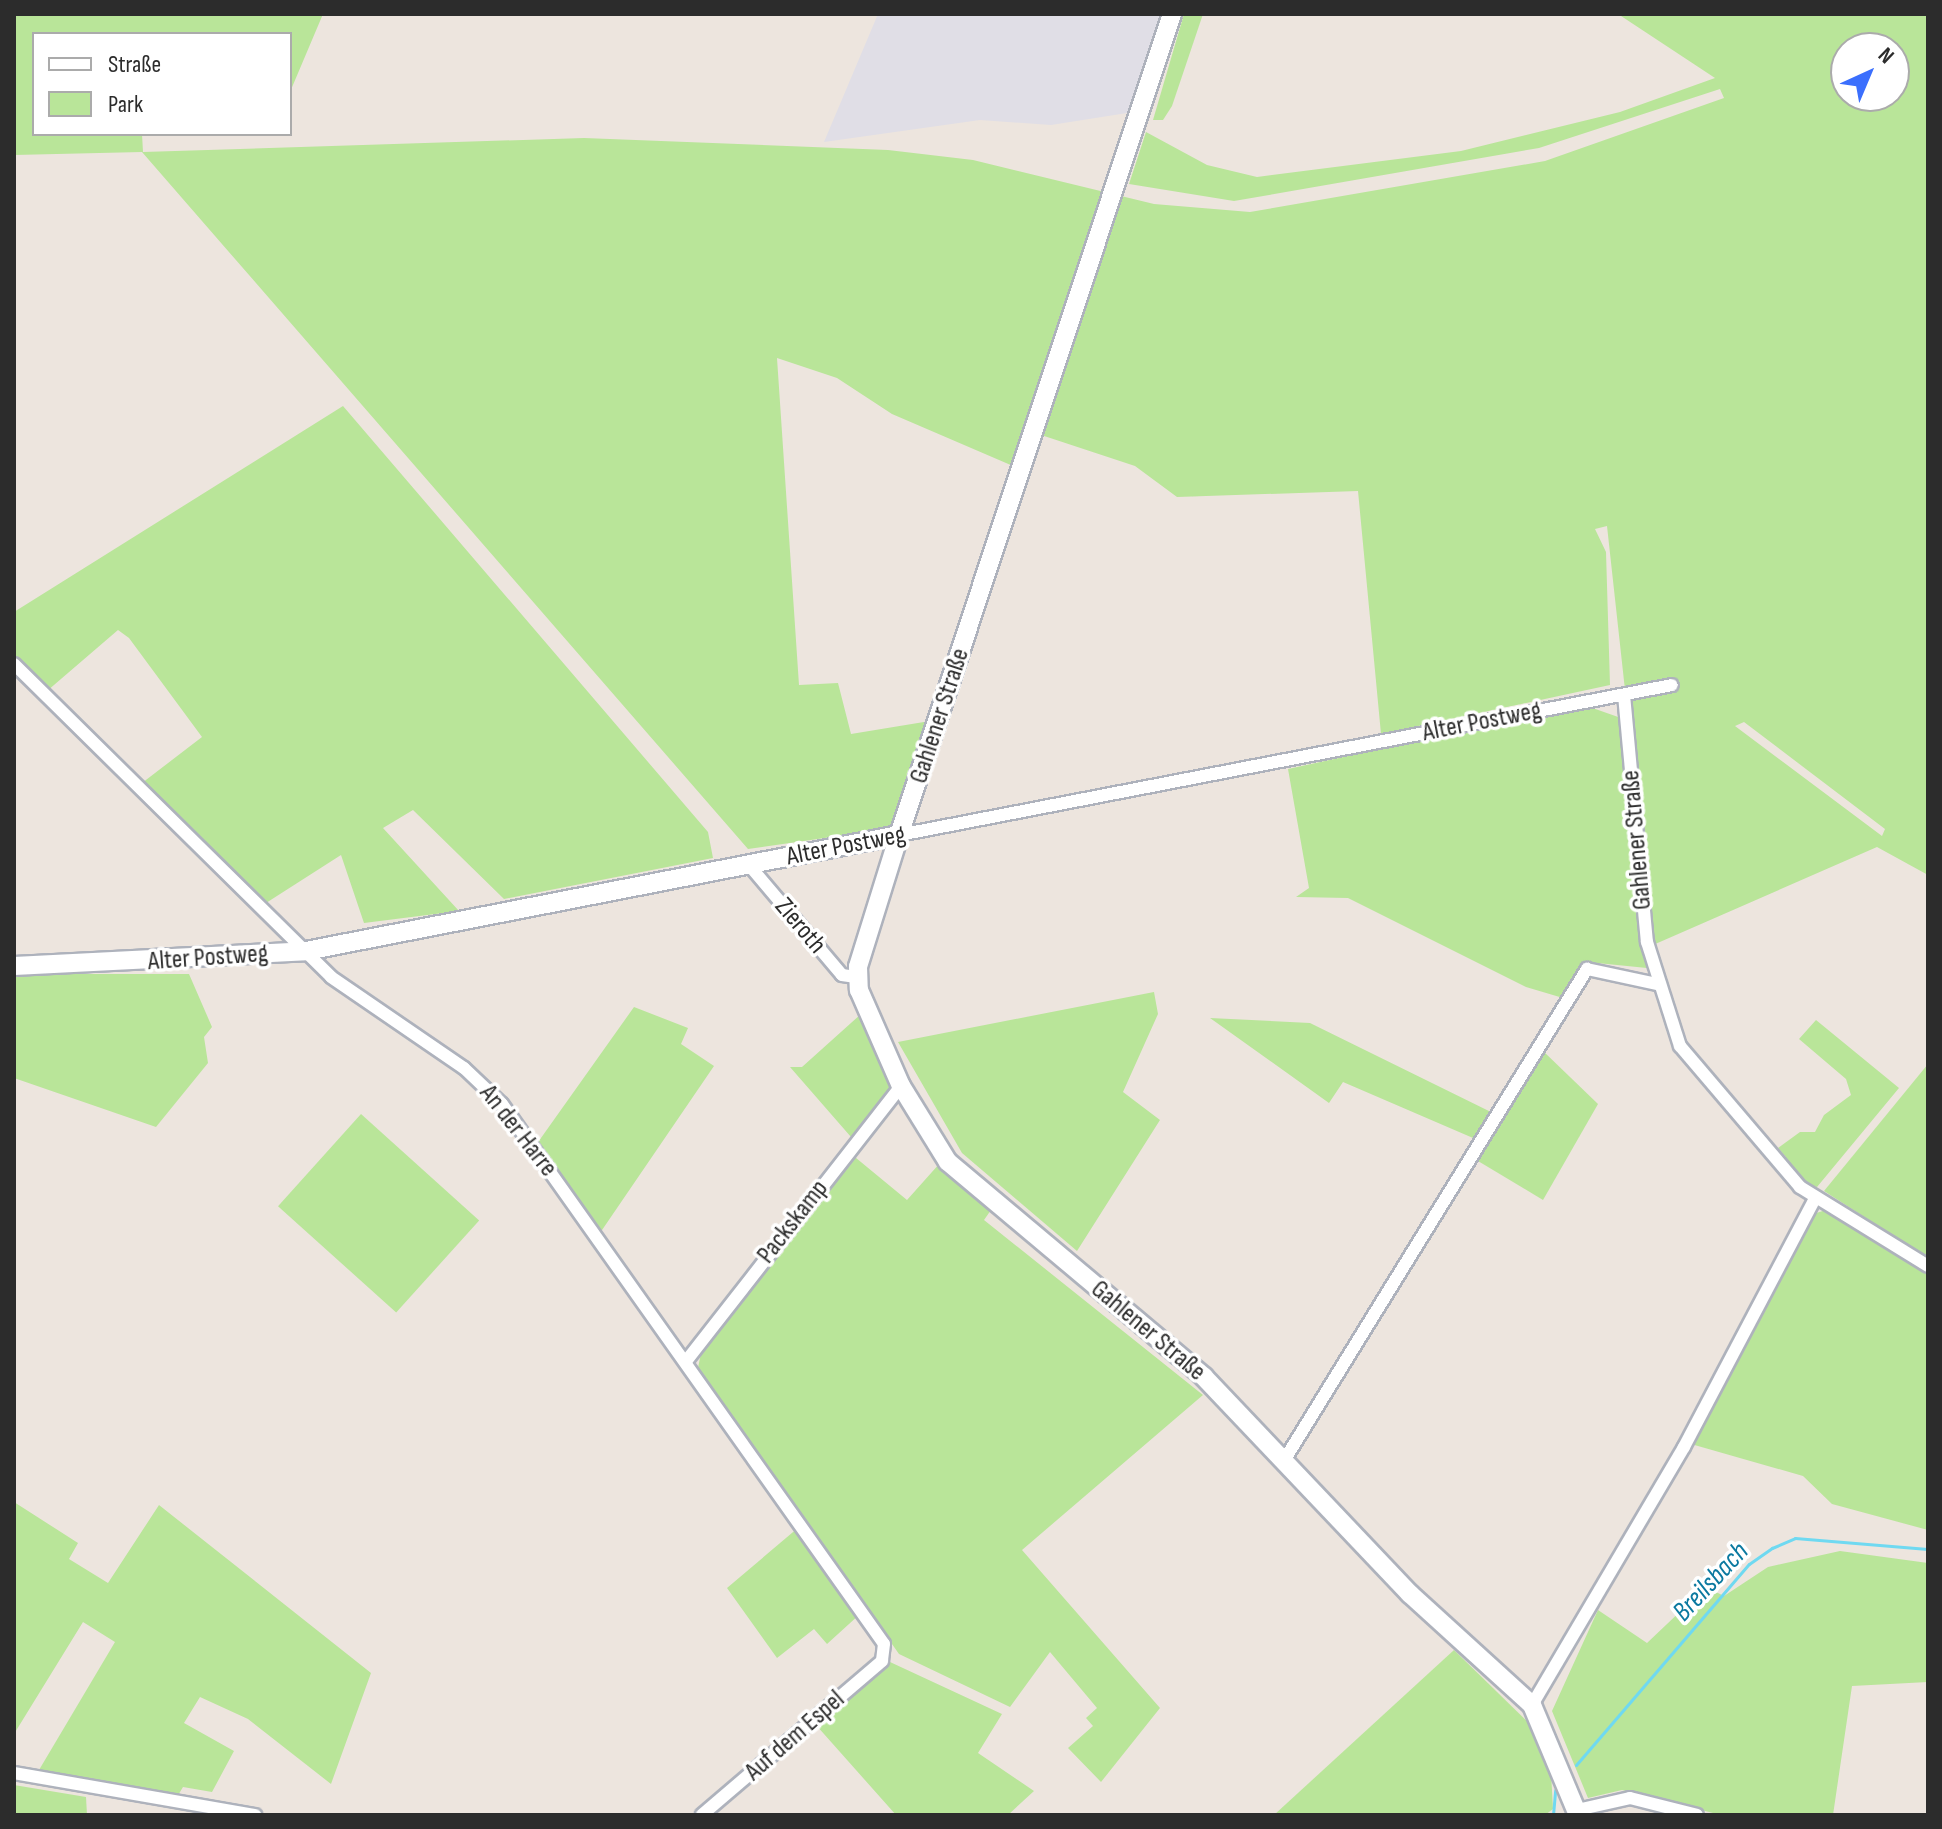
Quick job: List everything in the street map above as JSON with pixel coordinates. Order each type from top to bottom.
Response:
[{"type":"main road","name":"Gahlener Straße","points":[[1172,14],[899,835],[856,977],[901,1086],[948,1162],[1204,1377],[1410,1594],[1532,1705],[1578,1812]]},
{"type":"main road","name":"Alter Postweg","points":[[14,966],[306,951],[899,835]]},
{"type":"street","name":"An der Harre","points":[[14,664],[345,990],[493,1094],[687,1360],[886,1654]]},
{"type":"street","name":"Alter Postweg","points":[[899,835],[1672,685]]},
{"type":"street","name":"Gahlener Straße","points":[[1624,695],[1657,984],[1689,1060],[1815,1199],[1839,1207],[1928,1266]]},
{"type":"street","name":"Zieroth","points":[[749,865],[842,975],[856,977]]},
{"type":"street","points":[[1285,1459],[1587,969],[1657,984]]},
{"type":"street","name":"Packskamp","points":[[687,1360],[901,1086]]},
{"type":"street","points":[[1532,1705],[1677,1460],[1815,1199]]},
{"type":"street","name":"Auf dem Espel","points":[[702,1815],[886,1654]]},
{"type":"street","points":[[14,1773],[255,1815]]},
{"type":"street","points":[[1578,1812],[1630,1798],[1697,1815]]},
{"type":"shaded area","points":[[878,14],[1161,14],[1127,113],[1051,125],[980,120],[824,142]]},
{"type":"green space","points":[[14,14],[323,14],[292,87],[292,32],[32,32],[32,136],[142,136],[143,152],[584,138],[888,150],[973,160],[1154,204],[1250,212],[1545,161],[1724,98],[1720,89],[1539,148],[1234,201],[1129,184],[1146,132],[1207,165],[1257,177],[1461,151],[1620,112],[1715,78],[1618,14],[1928,14],[1928,875],[1877,847],[1653,945],[1607,526],[1595,529],[1606,552],[1610,685],[1381,734],[1358,491],[1177,497],[1135,466],[1026,430],[1013,466],[892,414],[837,378],[777,358],[799,685],[838,683],[851,734],[930,721],[897,820],[887,829],[748,849],[142,152],[14,155]],"holes":[[[1744,722],[1885,829],[1882,836],[1735,726]]]},
{"type":"green space","points":[[1184,14],[1203,14],[1172,106],[1163,120],[1153,120]]},
{"type":"green space","points":[[343,406],[708,832],[713,858],[504,899],[413,810],[383,828],[459,911],[364,923],[341,855],[266,903],[142,783],[202,737],[129,638],[118,630],[47,691],[14,656],[14,612]]},
{"type":"green space","points":[[1584,705],[1621,718],[1647,968],[1587,962],[1563,998],[1526,987],[1348,898],[1296,897],[1309,888],[1288,769]]},
{"type":"green space","points":[[14,974],[189,974],[212,1027],[204,1037],[208,1063],[156,1127],[14,1078]]},
{"type":"green space","points":[[1154,992],[1158,1014],[1123,1092],[1160,1120],[1077,1251],[962,1153],[898,1042]]},
{"type":"green space","points":[[634,1007],[688,1028],[681,1044],[714,1066],[600,1233],[536,1145]]},
{"type":"green space","points":[[861,1014],[893,1085],[851,1137],[790,1067],[802,1067]]},
{"type":"green space","points":[[1210,1018],[1310,1023],[1495,1114],[1480,1141],[1343,1082],[1329,1103]]},
{"type":"green space","points":[[1816,1020],[1899,1088],[1817,1187],[1802,1184],[1780,1163],[1786,1157],[1778,1148],[1800,1132],[1815,1132],[1824,1115],[1851,1095],[1846,1079],[1799,1039]]},
{"type":"green space","points":[[1542,1050],[1598,1104],[1543,1200],[1478,1161]]},
{"type":"green space","points":[[1928,1064],[1928,1258],[1824,1191]]},
{"type":"green space","points":[[361,1114],[479,1220],[396,1313],[278,1206]]},
{"type":"green space","points":[[850,1153],[907,1200],[940,1163],[991,1210],[984,1220],[1203,1395],[1022,1550],[1160,1708],[1101,1782],[1068,1748],[1093,1726],[1086,1718],[1097,1708],[1050,1652],[1010,1707],[899,1654],[698,1368],[701,1353]]},
{"type":"green space","points":[[1826,1210],[1928,1268],[1928,1530],[1832,1504],[1803,1476],[1691,1444],[1813,1214]]},
{"type":"green space","points":[[14,1502],[78,1543],[69,1559],[108,1583],[159,1505],[371,1673],[331,1784],[248,1719],[200,1697],[184,1723],[234,1751],[212,1792],[183,1787],[177,1797],[39,1770],[115,1642],[83,1622],[14,1734]]},
{"type":"green space","points":[[799,1527],[860,1614],[827,1644],[814,1629],[777,1658],[727,1588]]},
{"type":"green space","points":[[1840,1551],[1928,1563],[1928,1682],[1852,1686],[1833,1815],[1721,1815],[1622,1790],[1588,1798],[1552,1711],[1598,1610],[1647,1643],[1706,1587],[1724,1596],[1768,1567]]},
{"type":"green space","points":[[1454,1650],[1534,1728],[1551,1772],[1553,1809],[1545,1815],[1274,1815]]},
{"type":"green space","points":[[890,1662],[1002,1714],[978,1753],[1034,1791],[1008,1815],[896,1815],[816,1725]]},
{"type":"green space","points":[[14,1785],[86,1797],[87,1815],[14,1815]]},
{"type":"waterway","name":"Breilsbach","points":[[1576,1765],[1749,1564],[1772,1548],[1795,1538],[1928,1549]]},
{"type":"waterway","name":"Breilsbach","points":[[1553,1815],[1555,1790]]}]
